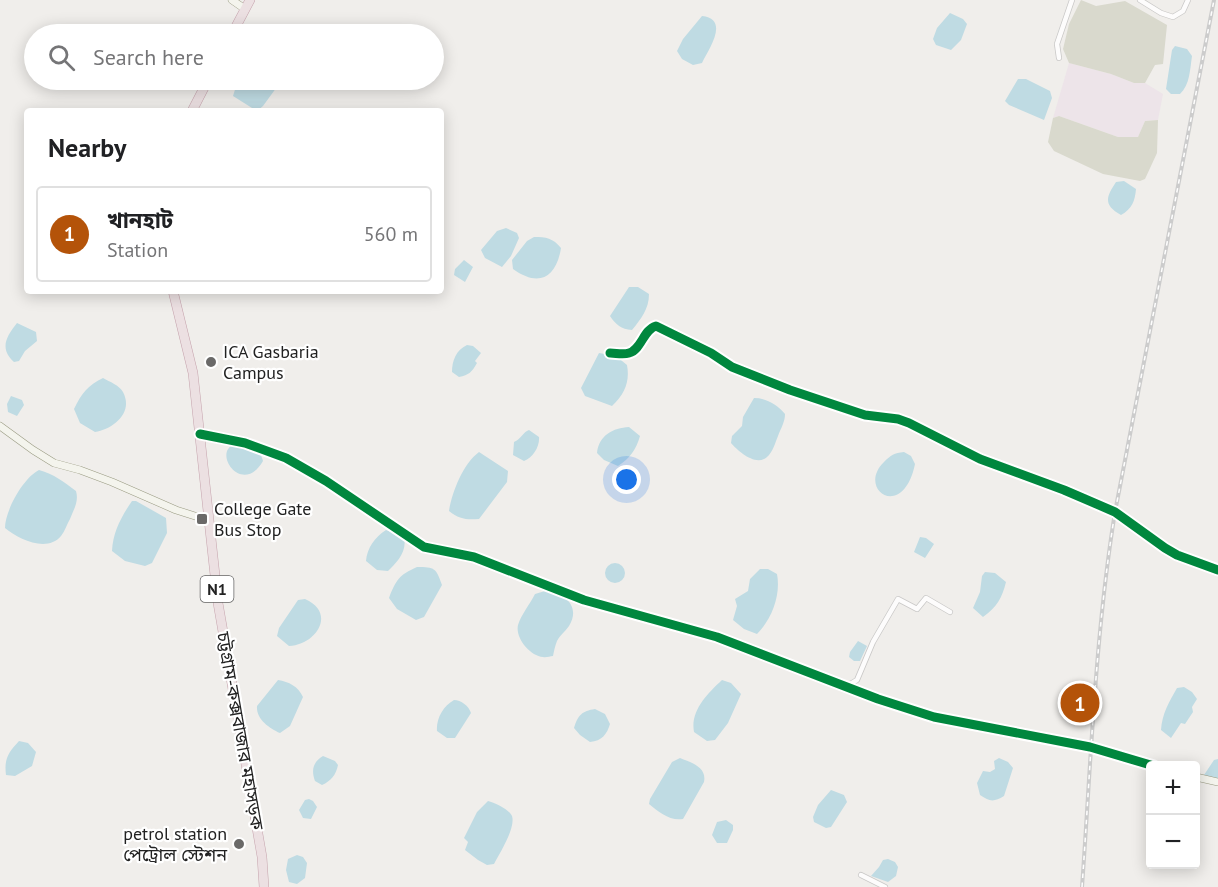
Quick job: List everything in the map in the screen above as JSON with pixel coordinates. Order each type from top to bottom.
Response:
[{"type":"highway","points":[[237,24],[248,4]]},
{"type":"highway","points":[[194,108],[203,90]]},
{"type":"highway","name":"চট্টগ্রাম-কক্সবাজার মহাসড়ক","points":[[174,294],[193,373],[218,603],[262,857],[264,887]]},
{"type":"street","points":[[232,0],[248,4]]},
{"type":"street","points":[[1059,58],[1057,44],[1072,0]]},
{"type":"street","points":[[1140,0],[1161,13],[1173,17],[1183,11],[1188,0]]},
{"type":"street","points":[[609,353],[623,354],[634,351],[650,329],[656,326],[711,353],[732,367],[790,390],[865,415],[898,419],[909,423],[980,459],[1115,512],[1177,555],[1218,570]]},
{"type":"street","points":[[0,426],[54,463],[90,474],[176,510],[209,519]]},
{"type":"street","points":[[200,434],[245,443],[286,458],[326,481],[424,547],[474,557],[584,600],[717,637],[878,699],[934,717],[1090,747],[1146,763]]},
{"type":"street","points":[[848,686],[857,680],[873,642],[897,599],[917,609],[926,598],[950,612]]},
{"type":"street","points":[[1200,778],[1218,782]]},
{"type":"street","points":[[861,875],[885,887]]},
{"type":"shaded area","points":[[1081,0],[1096,6],[1125,1],[1167,25],[1163,64],[1155,65],[1145,83],[1134,83],[1111,74],[1069,63],[1063,49],[1069,24]]},
{"type":"shaded area","points":[[1069,63],[1111,74],[1134,83],[1145,83],[1163,94],[1158,120],[1145,121],[1138,137],[1118,137],[1059,116],[1053,118]]},
{"type":"shaded area","points":[[1059,116],[1118,137],[1138,137],[1145,121],[1158,120],[1157,153],[1145,179],[1140,181],[1103,174],[1054,151],[1048,142],[1053,118]]},
{"type":"water","points":[[950,13],[963,19],[967,24],[961,40],[951,50],[936,45],[933,39],[937,28]]},
{"type":"water","points":[[702,16],[710,18],[715,23],[715,35],[702,63],[693,65],[682,59],[677,51],[683,39]]},
{"type":"water","points":[[1175,46],[1187,49],[1192,56],[1188,81],[1180,94],[1171,94],[1166,89],[1172,50]]},
{"type":"water","points":[[1018,79],[1026,79],[1050,91],[1052,98],[1044,120],[1009,105],[1005,101]]},
{"type":"water","points":[[235,90],[275,90],[261,108],[252,108],[233,96]]},
{"type":"water","points":[[1124,181],[1136,189],[1132,204],[1121,215],[1111,208],[1108,196],[1116,182]]},
{"type":"water","points":[[506,228],[517,233],[519,238],[511,256],[502,267],[485,258],[481,250],[497,231]]},
{"type":"water","points":[[534,237],[549,239],[561,248],[555,267],[544,277],[530,278],[513,269],[512,260],[527,241]]},
{"type":"water","points":[[464,260],[473,267],[465,282],[454,275],[455,269]]},
{"type":"water","points":[[629,287],[638,287],[649,294],[648,304],[632,330],[622,328],[610,316]]},
{"type":"water","points":[[17,323],[36,332],[37,341],[25,351],[19,361],[14,362],[7,353],[6,343]]},
{"type":"water","points":[[467,345],[473,346],[481,353],[472,371],[459,377],[452,372],[455,356]]},
{"type":"water","points":[[599,353],[616,356],[627,365],[626,387],[612,406],[585,396],[581,388]]},
{"type":"water","points":[[103,378],[123,392],[126,407],[115,424],[95,432],[80,423],[74,409],[86,391]]},
{"type":"water","points":[[11,396],[22,400],[24,405],[17,416],[8,412],[7,404]]},
{"type":"water","points":[[754,398],[771,402],[785,414],[774,447],[763,460],[748,457],[731,443],[732,436],[742,426],[743,417]]},
{"type":"water","points":[[629,427],[640,436],[632,453],[618,466],[604,460],[597,453],[604,437],[612,431]]},
{"type":"water","points":[[529,430],[539,437],[539,440],[533,454],[524,461],[513,455],[514,442]]},
{"type":"water","points":[[239,443],[257,451],[263,461],[254,471],[246,475],[231,468],[227,460],[230,446]]},
{"type":"water","points":[[479,452],[508,471],[507,482],[479,519],[456,516],[449,511],[456,487],[463,471]]},
{"type":"water","points":[[904,452],[911,456],[915,464],[909,482],[901,492],[893,496],[884,495],[878,490],[875,482],[877,472],[891,456]]},
{"type":"water","points":[[39,470],[63,481],[76,491],[77,495],[64,532],[55,541],[41,544],[25,540],[5,528],[8,513],[21,487]]},
{"type":"water","points":[[132,501],[166,518],[167,533],[152,563],[145,566],[125,561],[112,551],[118,525]]},
{"type":"water","points":[[386,530],[403,536],[404,541],[401,555],[388,571],[377,570],[366,561],[372,543]]},
{"type":"water","points":[[920,537],[934,544],[925,558],[914,552]]},
{"type":"water","points":[[615,563],[622,566],[625,573],[622,580],[615,583],[608,580],[605,573],[608,566]]},
{"type":"water","points":[[417,567],[428,567],[434,570],[442,585],[424,617],[416,620],[397,609],[389,598],[399,579]]},
{"type":"water","points":[[760,569],[768,569],[777,574],[778,590],[771,614],[757,634],[744,629],[733,620],[737,606],[735,599],[748,591],[750,579]]},
{"type":"water","points":[[985,572],[995,573],[1006,582],[998,602],[983,617],[973,608]]},
{"type":"water","points":[[545,591],[565,598],[573,612],[569,626],[557,641],[553,656],[545,657],[538,656],[524,646],[518,625],[535,594]]},
{"type":"water","points":[[305,599],[315,605],[320,612],[319,627],[307,640],[289,646],[277,636],[279,628],[298,600]]},
{"type":"water","points":[[858,641],[867,646],[860,661],[854,661],[849,657],[850,652]]},
{"type":"water","points":[[278,680],[293,685],[303,697],[290,726],[280,733],[268,726],[257,711],[257,706]]},
{"type":"water","points":[[722,680],[731,683],[741,694],[728,723],[715,740],[707,741],[694,732],[693,724],[701,703]]},
{"type":"water","points":[[1184,687],[1197,699],[1192,707],[1193,712],[1185,724],[1181,723],[1171,738],[1161,730],[1163,719],[1177,688]]},
{"type":"water","points":[[454,700],[464,704],[471,713],[455,738],[447,738],[437,731],[438,722],[444,709]]},
{"type":"water","points":[[595,709],[605,714],[610,724],[603,736],[590,742],[574,728],[581,714]]},
{"type":"water","points":[[19,741],[28,743],[36,752],[32,766],[15,776],[6,775],[8,756]]},
{"type":"water","points":[[323,756],[335,761],[338,765],[333,777],[322,785],[315,781],[313,770],[317,761]]},
{"type":"water","points":[[680,758],[701,769],[704,782],[683,819],[673,819],[649,804],[672,762]]},
{"type":"water","points":[[999,758],[1008,762],[1013,768],[1004,796],[989,800],[980,795],[977,783],[983,771],[990,772],[995,769],[994,761]]},
{"type":"water","points":[[1218,759],[1218,781],[1206,779],[1204,775],[1214,760]]},
{"type":"water","points":[[831,790],[844,795],[847,802],[831,827],[826,828],[814,822],[813,817],[818,805]]},
{"type":"water","points":[[309,799],[317,807],[311,819],[303,818],[299,810],[305,800]]},
{"type":"water","points":[[488,801],[508,811],[513,821],[494,864],[487,865],[465,850],[468,842],[464,838],[477,812]]},
{"type":"water","points":[[726,820],[733,825],[733,830],[727,843],[717,843],[712,835],[717,822]]},
{"type":"water","points":[[297,855],[303,857],[307,863],[305,878],[297,884],[289,882],[286,870],[288,859]]},
{"type":"water","points":[[888,859],[895,862],[898,867],[896,876],[888,882],[871,876],[883,860]]},
{"type":"railway","points":[[1082,887],[1098,652],[1108,559],[1115,512],[1214,0]]},
{"type":"cycle path","points":[[610,353],[624,354],[633,351],[648,331],[656,326],[711,353],[732,367],[790,390],[865,415],[898,419],[909,423],[980,459],[1064,490],[1115,512],[1177,555],[1218,570]]},
{"type":"cycle path","points":[[200,434],[245,443],[286,458],[326,481],[424,547],[474,557],[584,600],[717,637],[878,699],[934,717],[1090,747],[1146,764]]},
{"type":"place","name":"ICA Gasbaria Campus","points":[[211,362]]},
{"type":"place","name":"College Gate Bus Stop","points":[[202,519]]},
{"type":"place","name":"খানহাট","points":[[1080,703]]},
{"type":"place","name":"petrol station পেট্রোল স্টেশন","points":[[239,844]]}]
